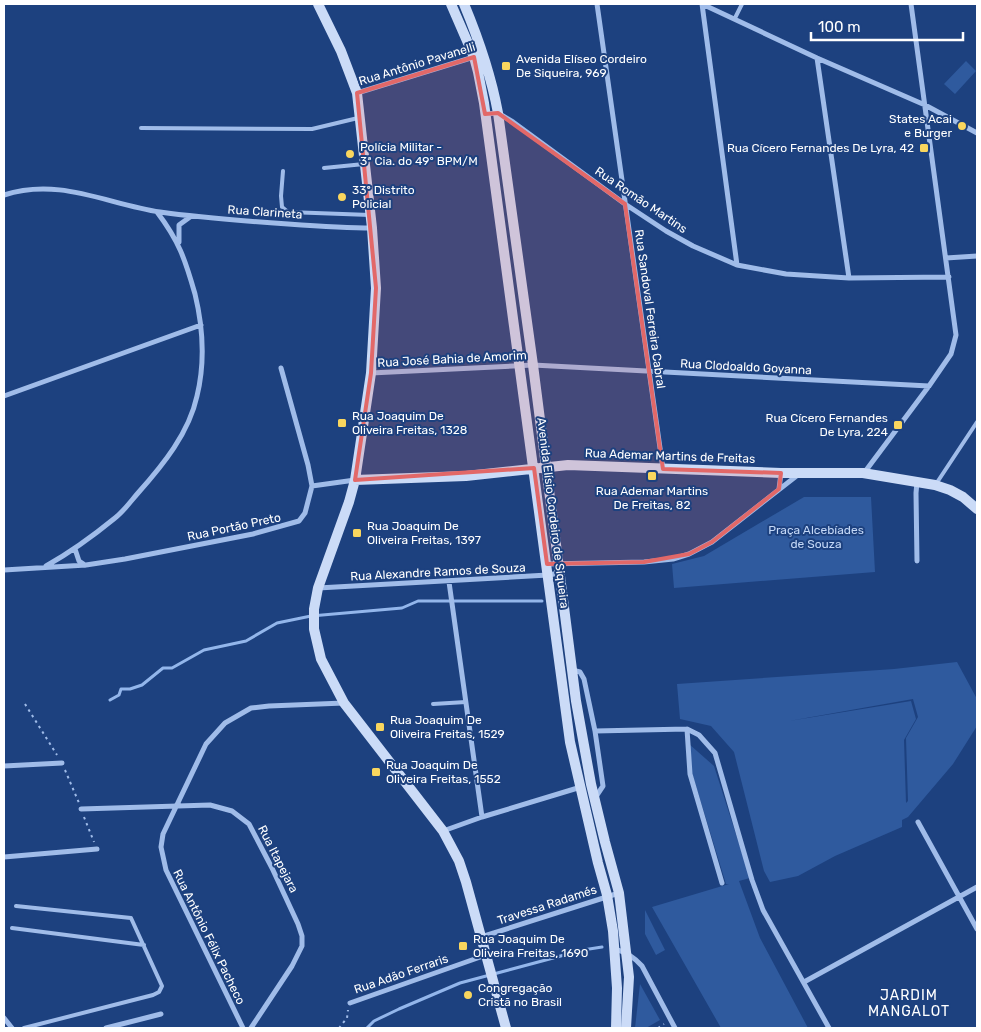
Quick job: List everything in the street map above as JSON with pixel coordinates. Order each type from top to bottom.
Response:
[{"type":"main road","points":[[318,4],[356,93],[372,228],[376,288],[371,373],[355,480],[349,502],[316,592],[314,629],[321,659],[344,703],[443,832],[459,861],[506,1028]]},
{"type":"main road","name":"Avenida Elísio Cordeiro de Siqueira","points":[[451,4],[492,85],[498,113],[547,466],[586,786],[598,863],[608,895],[615,949],[617,988],[616,1028]]},
{"type":"main road","name":"Avenida Elísio Cordeiro de Siqueira","points":[[464,4],[479,56],[478,72],[520,366],[570,742],[586,786],[595,799],[619,893],[629,977],[626,1028]]},
{"type":"main road","name":"Rua Ademar Martins de Freitas","points":[[355,480],[466,476],[568,465],[718,469],[781,473],[864,473],[950,490],[963,497],[977,509]]},
{"type":"street","name":"Rua Sandoval Ferreira Cabral","points":[[597,4],[663,469]]},
{"type":"street","points":[[702,4],[817,58],[926,104],[977,133]]},
{"type":"street","points":[[702,4],[738,265]]},
{"type":"street","points":[[864,473],[929,386],[951,354],[954,346],[956,324],[911,4]]},
{"type":"street","name":"Rua Antônio Pavanelli","points":[[356,93],[479,56]]},
{"type":"street","points":[[817,58],[849,278]]},
{"type":"street","name":"Rua Romão Martins","points":[[498,113],[666,231],[693,246],[738,265],[786,274],[849,278],[949,277]]},
{"type":"street","points":[[485,114],[498,113]]},
{"type":"street","name":"Rua Clarineta","points":[[4,195],[31,189],[54,190],[90,195],[157,212],[190,216],[237,221],[372,228]]},
{"type":"street","points":[[157,212],[180,245]]},
{"type":"street","points":[[44,567],[75,549],[117,517],[156,473],[188,424],[200,384],[202,349],[201,325],[178,233],[179,225],[190,216]]},
{"type":"street","points":[[946,258],[977,256]]},
{"type":"street","points":[[4,396],[201,325]]},
{"type":"street","name":"Rua José Bahia de Amorim","points":[[371,373],[533,365]]},
{"type":"street","name":"Rua Clodoaldo Goyanna","points":[[533,365],[929,386]]},
{"type":"street","name":"Rua Portão Preto","points":[[4,570],[86,565],[125,559],[253,534],[296,523],[305,513],[312,486],[281,368]]},
{"type":"street","points":[[779,489],[781,473]]},
{"type":"street","points":[[547,564],[560,568],[673,559],[689,554],[712,542],[799,473]]},
{"type":"street","points":[[312,486],[355,480]]},
{"type":"street","points":[[917,482],[917,561]]},
{"type":"street","points":[[75,549],[79,561],[86,565]]},
{"type":"street","name":"Rua Alexandre Ramos de Souza","points":[[316,592],[548,576],[560,568]]},
{"type":"street","points":[[449,582],[482,817]]},
{"type":"street","points":[[572,670],[580,672],[584,679],[595,731],[602,786],[595,799]]},
{"type":"street","name":"Rua Antônio Félix Pacheco","points":[[243,1028],[166,870],[162,852],[163,834],[206,744],[225,723],[239,713],[251,708],[344,703]]},
{"type":"street","points":[[595,731],[687,729],[699,735],[715,753],[749,871],[763,910],[829,1028]]},
{"type":"street","points":[[687,729],[690,774],[722,883]]},
{"type":"street","points":[[4,766],[62,763]]},
{"type":"street","points":[[443,832],[482,817],[586,786]]},
{"type":"street","name":"Rua Itapejara","points":[[81,809],[210,805],[232,811],[249,824],[272,868],[302,936],[300,952],[250,1028]]},
{"type":"street","points":[[918,822],[977,929]]},
{"type":"street","points":[[4,857],[97,849]]},
{"type":"street","points":[[804,982],[977,887]]},
{"type":"street","name":"Travessa Radamés","points":[[481,937],[619,893]]},
{"type":"street","points":[[615,949],[635,958],[642,966],[675,1028]]},
{"type":"street","name":"Rua Adão Ferraris","points":[[350,1003],[486,955]]},
{"type":"street","points":[[106,1028],[161,1014]]},
{"type":"street","points":[[4,1018],[12,1028]]},
{"type":"lane","points":[[735,18],[742,4]]},
{"type":"lane","points":[[141,128],[312,129],[359,117]]},
{"type":"lane","points":[[324,168],[364,164]]},
{"type":"lane","points":[[283,171],[282,207],[288,212],[370,215]]},
{"type":"lane","points":[[935,486],[977,422]]},
{"type":"lane","points":[[433,704],[466,702]]},
{"type":"lane","points":[[16,906],[127,916],[134,921],[162,986],[159,992],[153,995],[24,1028]]},
{"type":"lane","points":[[12,928],[144,945]]},
{"type":"path","points":[[25,704],[62,763],[97,849]]},
{"type":"path","points":[[339,1028],[347,1018],[350,1003]]},
{"type":"highlighted area","points":[[474,57],[485,114],[498,113],[625,204],[663,469],[781,473],[779,489],[712,542],[689,554],[644,562],[547,564],[534,468],[355,480],[371,373],[376,288],[357,93]]},
{"type":"green space","points":[[966,61],[976,71],[955,94],[944,84]]},
{"type":"green space","name":"Praça Alcebíades de Souza","points":[[804,497],[871,497],[875,572],[674,588],[672,564],[704,556]]},
{"type":"green space","points":[[957,662],[977,699],[977,726],[953,764],[908,817],[902,820],[902,827],[835,856],[798,876],[770,882],[764,871],[734,752],[711,726],[680,719],[677,684],[894,669]],"holes":[[[913,699],[918,717],[906,738],[908,801],[906,803],[904,740],[916,719],[911,701],[789,721]]]},
{"type":"green space","points":[[689,744],[714,766],[750,878],[739,881],[760,938],[808,1028],[721,1028],[652,907],[729,884],[726,884],[692,773]]},
{"type":"green space","points":[[645,910],[665,950],[656,955],[645,934]]},
{"type":"green space","points":[[640,984],[660,1020],[646,1028],[635,1028]]},
{"type":"waterway","points":[[110,700],[119,695],[121,689],[130,689],[142,685],[163,668],[172,668],[204,650],[246,641],[277,623],[311,616],[402,608],[418,601],[542,601]]},
{"type":"waterway","points":[[367,1028],[374,1021],[460,983],[583,950],[602,947]]},
{"type":"place","name":"Avenida Elíseo Cordeiro De Siqueira, 969","points":[[506,66]]},
{"type":"place","name":"States Acai e Burger","points":[[962,126]]},
{"type":"place","name":"Rua Cícero Fernandes De Lyra, 42","points":[[924,148]]},
{"type":"place","name":"Polícia Militar - 3ª Cia. do 49º BPM/M","points":[[350,154]]},
{"type":"place","name":"33º Distrito Policial","points":[[342,197]]},
{"type":"place","name":"Rua Joaquim De Oliveira Freitas, 1328","points":[[342,423]]},
{"type":"place","name":"Rua Cícero Fernandes De Lyra, 224","points":[[898,425]]},
{"type":"place","name":"Rua Ademar Martins De Freitas, 82","points":[[652,476]]},
{"type":"place","name":"Rua Joaquim De Oliveira Freitas, 1397","points":[[357,533]]},
{"type":"place","name":"Rua Joaquim De Oliveira Freitas, 1529","points":[[380,727]]},
{"type":"place","name":"Rua Joaquim De Oliveira Freitas, 1552","points":[[376,772]]},
{"type":"place","name":"Rua Joaquim De Oliveira Freitas, 1690","points":[[463,946]]},
{"type":"place","name":"Congregação Cristã no Brasil","points":[[468,995]]},
{"type":"district","name":"JARDIM MANGALOT","points":[[909,1004]]}]
